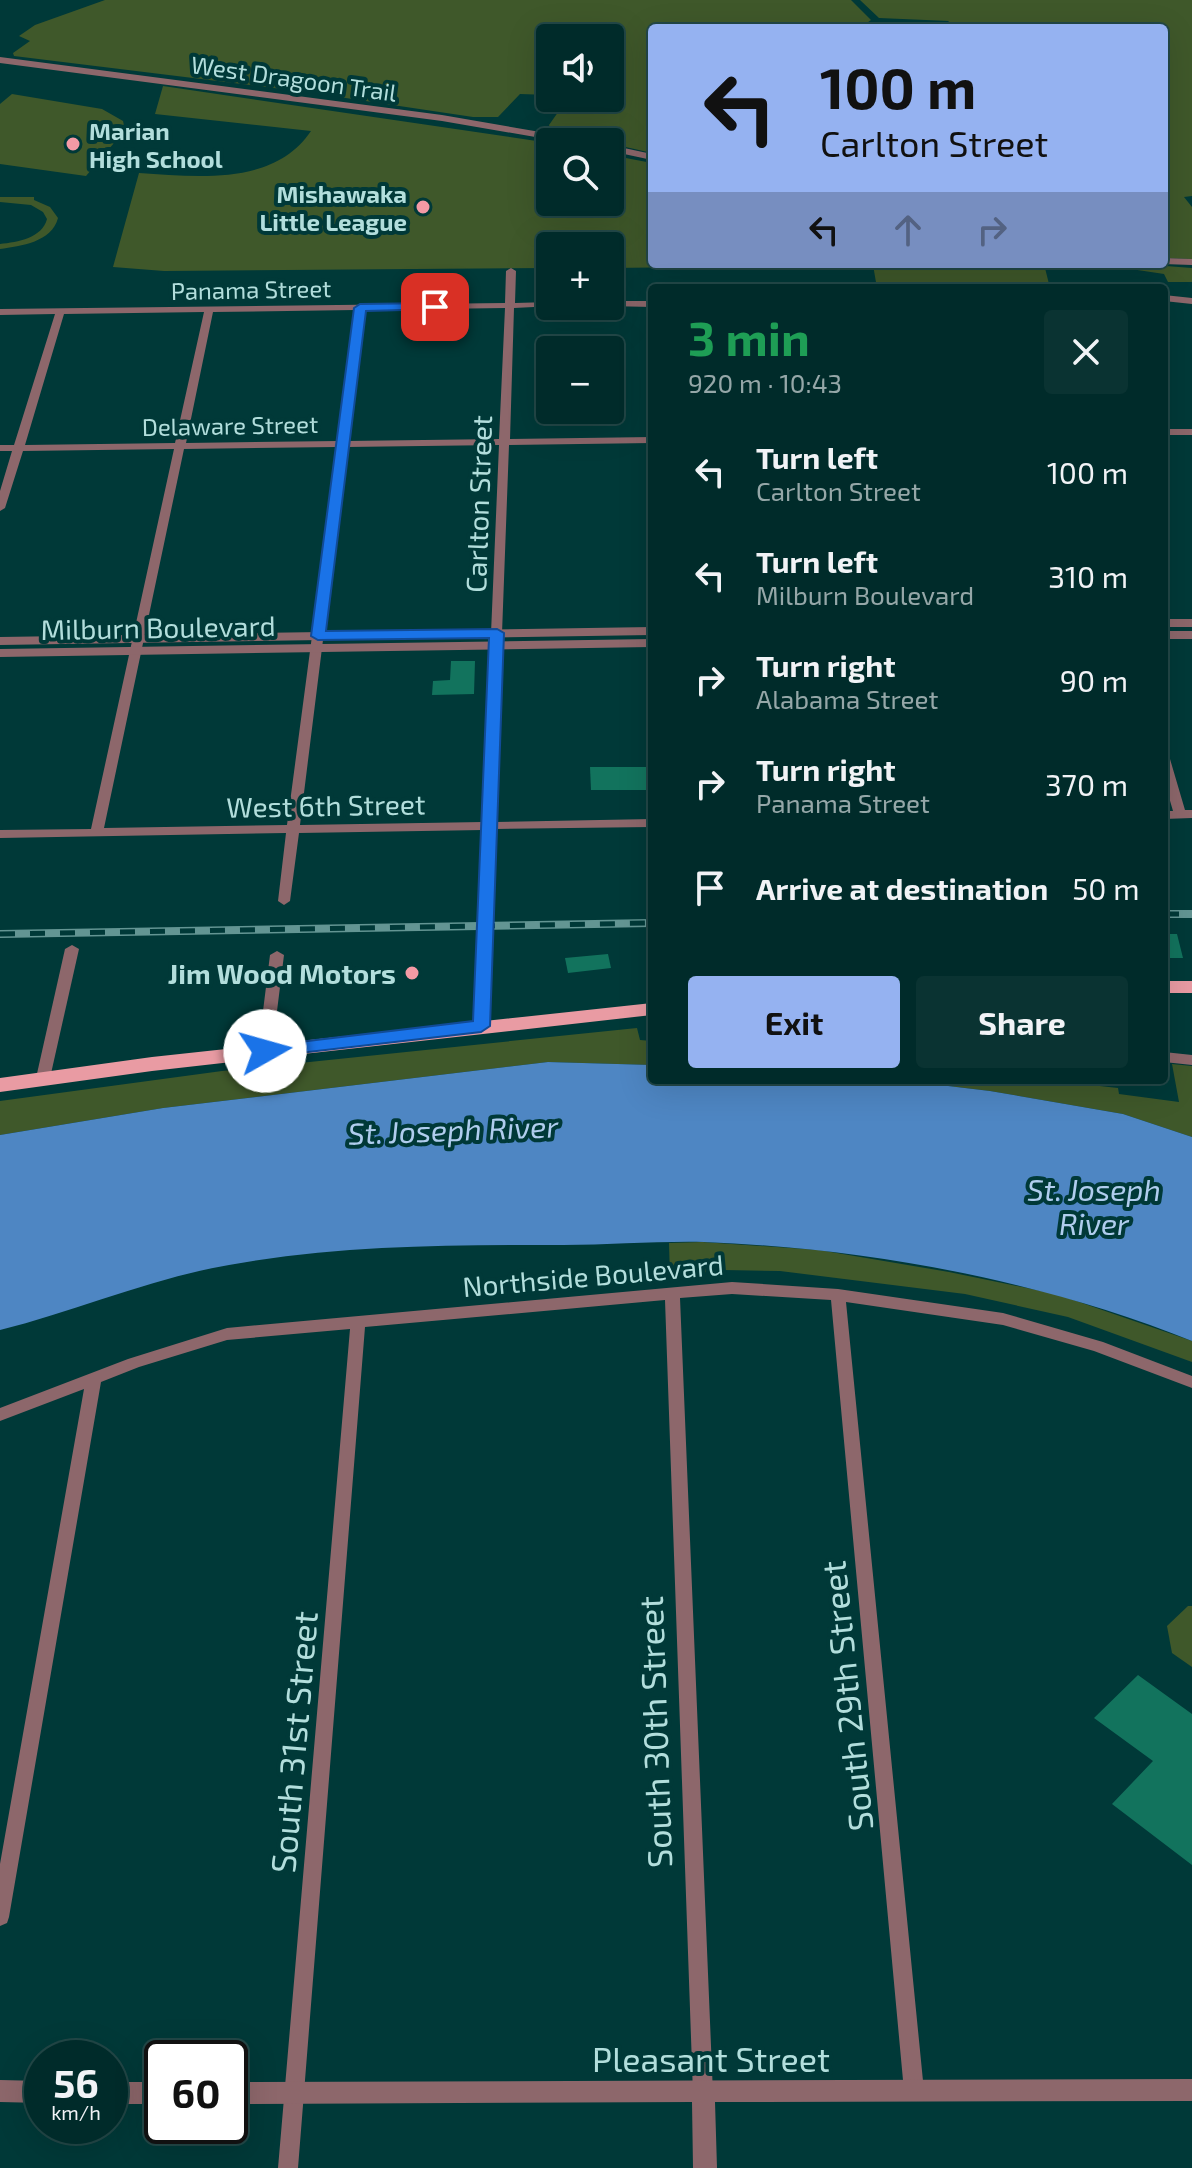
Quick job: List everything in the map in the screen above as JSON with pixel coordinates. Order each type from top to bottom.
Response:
[{"type":"main road","points":[[1168,987],[1192,987]]},
{"type":"main road","points":[[0,1085],[265,1051],[648,1009]]},
{"type":"street","name":"West Dragoon Trail","points":[[0,60],[427,116],[536,134]]},
{"type":"street","points":[[624,151],[648,156]]},
{"type":"street","points":[[1168,261],[1192,262]]},
{"type":"street","name":"Carlton Street","points":[[481,1026],[511,271]]},
{"type":"street","points":[[1168,298],[1191,300]]},
{"type":"street","points":[[624,304],[648,304]]},
{"type":"street","name":"Panama Street","points":[[0,312],[536,305]]},
{"type":"street","points":[[284,901],[360,308]]},
{"type":"street","points":[[97,832],[209,310]]},
{"type":"street","points":[[0,508],[60,312]]},
{"type":"street","points":[[1168,432],[1192,432]]},
{"type":"street","name":"Delaware Street","points":[[0,448],[648,440]]},
{"type":"street","points":[[1168,623],[1192,623]]},
{"type":"street","name":"Milburn Boulevard","points":[[497,640],[648,631]]},
{"type":"street","points":[[1168,635],[1192,635]]},
{"type":"street","name":"Milburn Boulevard","points":[[0,653],[138,645],[318,642],[497,640],[648,643]]},
{"type":"street","name":"Milburn Boulevard","points":[[0,641],[138,645]]},
{"type":"street","points":[[1168,769],[1186,814]]},
{"type":"street","name":"West 6th Street","points":[[0,834],[648,823]]},
{"type":"street","points":[[43,1078],[72,949]]},
{"type":"street","points":[[265,1051],[277,955]]},
{"type":"street","points":[[1168,1057],[1192,1060]]},
{"type":"street","name":"Northside Boulevard","points":[[0,1415],[160,1354],[227,1334],[732,1288],[838,1295],[935,1307],[1047,1329],[1192,1382]]},
{"type":"street","name":"South 30th Street","points":[[672,1294],[705,2168]]},
{"type":"street","name":"South 29th Street","points":[[838,1295],[914,2091]]},
{"type":"street","name":"South 31st Street","points":[[288,2168],[358,1321]]},
{"type":"street","points":[[0,1917],[94,1379]]},
{"type":"street","name":"Pleasant Street","points":[[248,2093],[703,2094],[1192,2090]]},
{"type":"street","points":[[0,2091],[24,2092]]},
{"type":"green space","points":[[105,0],[851,0],[871,20],[866,24],[648,24],[648,152],[624,147],[624,128],[550,128],[549,125],[558,112],[624,112],[624,24],[536,24],[536,95],[520,94],[498,117],[473,117],[339,97],[341,90],[306,92],[14,56],[13,53],[30,41],[19,36],[35,25]]},
{"type":"green space","points":[[860,0],[1192,0],[1192,196],[1184,197],[1192,207],[1192,259],[1168,258],[1168,24],[946,24],[949,21],[879,18]]},
{"type":"green space","name":"Mishawaka Little League","points":[[163,86],[536,141],[536,216],[624,216],[624,158],[648,162],[648,268],[624,268],[624,232],[536,232],[536,268],[164,271],[113,267],[139,173],[210,176],[256,170],[295,149],[311,131],[155,114]]},
{"type":"green space","points":[[12,94],[102,109],[123,121],[125,130],[86,176],[0,164],[0,104]]},
{"type":"green space","points":[[0,197],[34,197],[34,200],[50,207],[58,218],[55,226],[43,238],[0,249],[0,244],[35,235],[47,219],[43,212],[31,205],[0,202]]},
{"type":"green space","name":"Mishawaka Little League","points":[[874,268],[1045,268],[1049,284],[876,284]]},
{"type":"green space","points":[[1124,268],[1192,268],[1192,282],[1168,282],[1164,274]]},
{"type":"green space","points":[[637,1028],[640,1040],[648,1041],[648,1065],[548,1062],[163,1108],[0,1135],[0,1101],[222,1071]]},
{"type":"green space","points":[[1172,1064],[1192,1066],[1192,1137],[1123,1114],[931,1084],[1082,1084],[1118,1088],[1119,1094],[1179,1102]]},
{"type":"green space","points":[[702,1242],[819,1250],[1056,1294],[1192,1341],[1192,1362],[1068,1317],[965,1294],[780,1271],[724,1270],[670,1277],[669,1243]]},
{"type":"green space","points":[[1188,1606],[1192,1606],[1192,1667],[1172,1653],[1167,1626]]},
{"type":"water","name":"St. Joseph River","points":[[548,1062],[648,1065],[648,1084],[931,1084],[1123,1114],[1192,1137],[1192,1341],[1075,1301],[952,1271],[827,1251],[704,1242],[437,1246],[271,1258],[171,1278],[0,1330],[0,1135],[163,1108]]},
{"type":"building","points":[[451,661],[475,661],[474,694],[432,695],[433,681],[450,680]]},
{"type":"building","points":[[590,767],[648,767],[648,790],[591,790]]},
{"type":"building","points":[[1168,934],[1177,934],[1183,958],[1168,958]]},
{"type":"building","points":[[608,954],[611,968],[568,973],[565,958]]},
{"type":"building","points":[[1138,1675],[1192,1714],[1192,1865],[1112,1804],[1153,1761],[1094,1718]]},
{"type":"railway","points":[[1168,914],[1192,914]]},
{"type":"railway","points":[[0,934],[648,923]]},
{"type":"place","name":"Marian High School","points":[[73,144]]},
{"type":"place","name":"Mishawaka Little League","points":[[423,207]]},
{"type":"place","name":"Jim Wood Motors","points":[[412,973]]},
{"type":"route","points":[[265,1051],[481,1026],[497,633],[318,636],[360,308],[435,307]]}]
